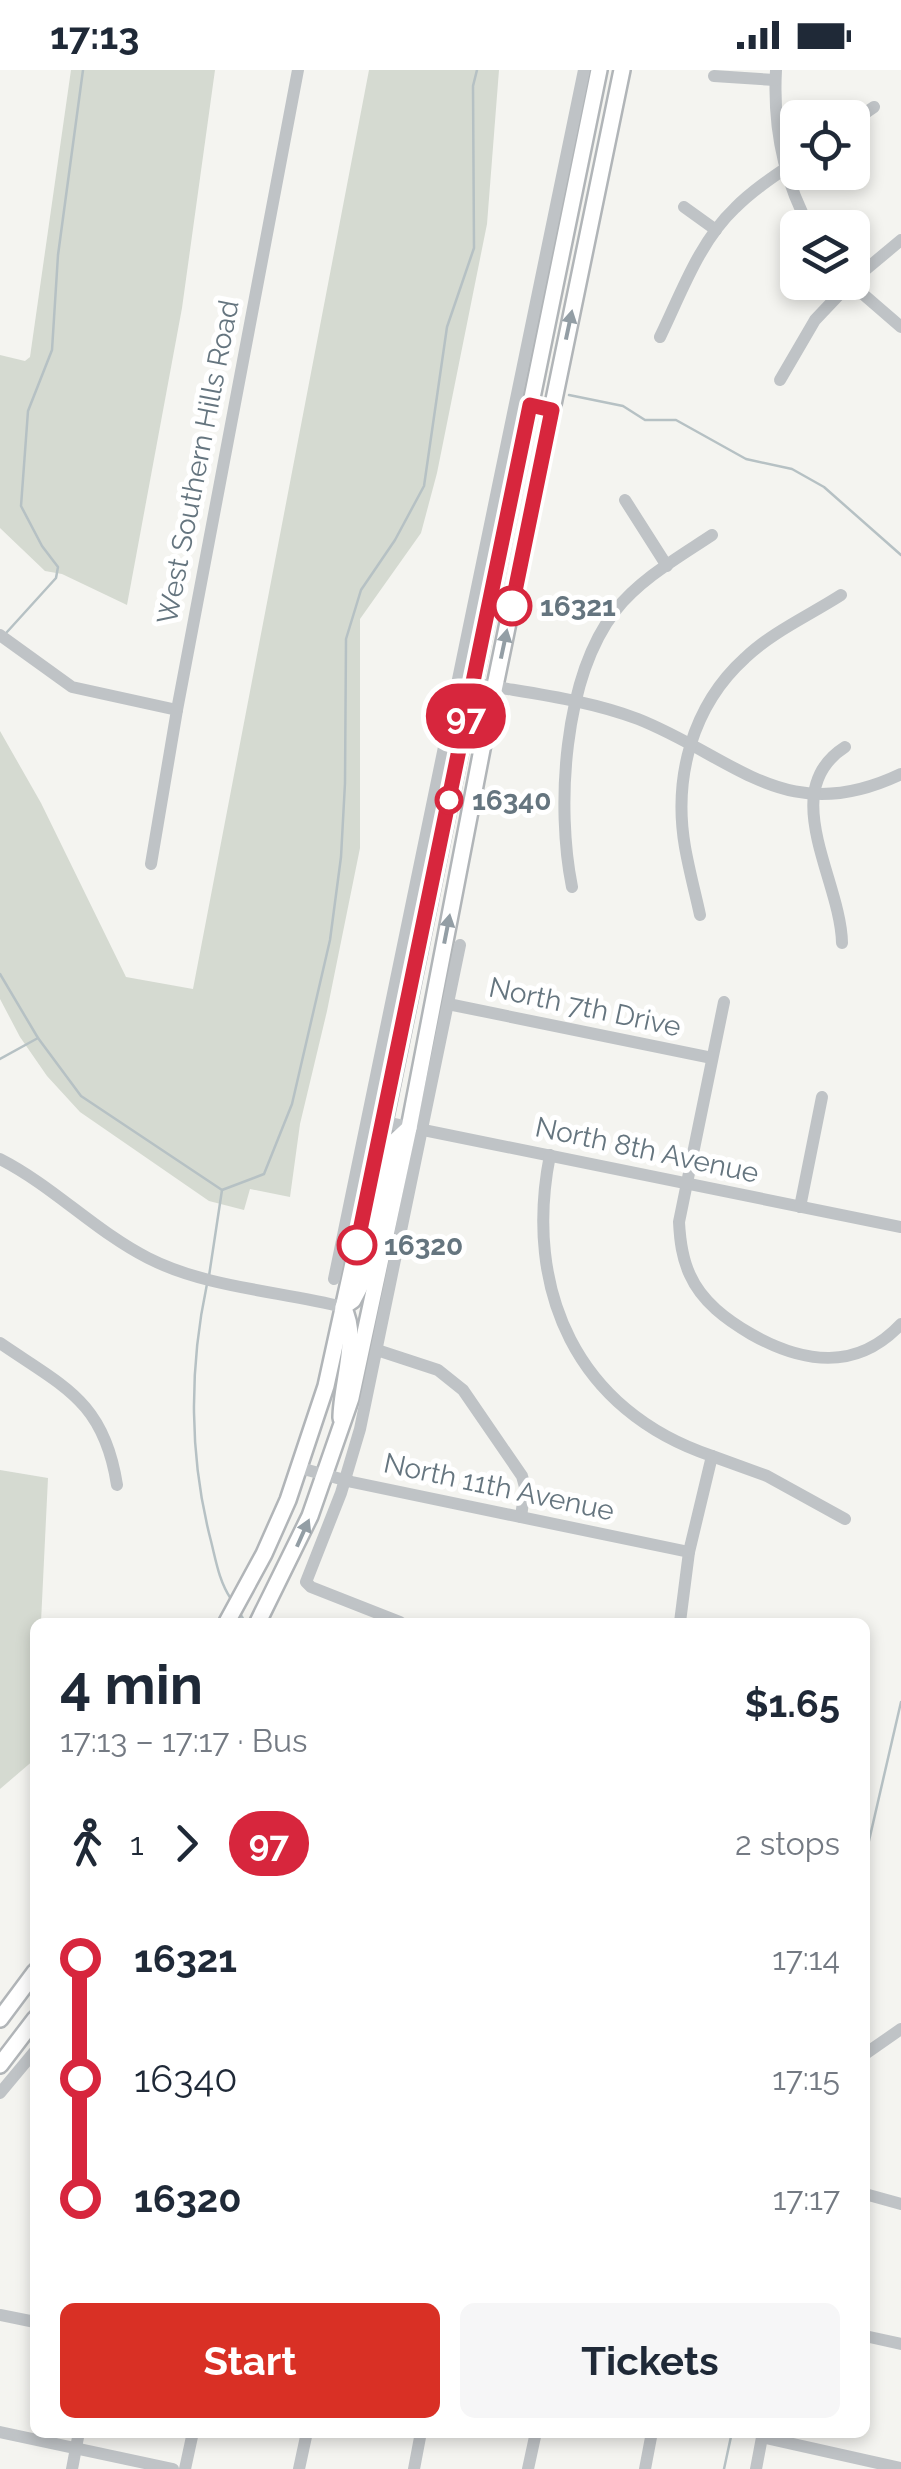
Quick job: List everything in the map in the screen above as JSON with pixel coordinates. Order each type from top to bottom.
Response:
[{"type":"main road","points":[[230,1618],[264,1554],[300,1468],[326,1386],[344,1307],[352,1227],[384,1122],[454,733],[473,683],[530,405],[584,108],[599,70]]},
{"type":"main road","points":[[260,1618],[288,1566],[341,1432],[416,1128],[484,739],[622,70]]},
{"type":"main road","points":[[530,405],[552,410]]},
{"type":"main road","points":[[454,733],[484,739]]},
{"type":"main road","points":[[344,1307],[362,1283],[395,1141],[416,1128]]},
{"type":"main road","points":[[341,1432],[341,1393],[351,1324],[344,1307]]},
{"type":"main road","points":[[0,2020],[30,1979]]},
{"type":"main road","points":[[0,2065],[30,2026]]},
{"type":"street","name":"West Southern Hills Road","points":[[151,864],[298,70]]},
{"type":"street","points":[[334,1279],[352,1227],[584,108],[584,70]]},
{"type":"street","points":[[714,76],[776,75],[780,141]]},
{"type":"street","points":[[870,110],[874,107]]},
{"type":"street","points":[[584,108],[613,114]]},
{"type":"street","points":[[660,338],[716,230],[733,209],[780,172]]},
{"type":"street","points":[[684,207],[716,230]]},
{"type":"street","points":[[870,266],[901,240]]},
{"type":"street","points":[[780,380],[815,320],[833,300]]},
{"type":"street","points":[[870,300],[901,327]]},
{"type":"street","points":[[625,500],[667,566]]},
{"type":"street","points":[[572,888],[564,792],[589,659],[606,625],[637,588],[712,535]]},
{"type":"street","points":[[700,915],[682,826],[683,786],[690,746],[708,702],[732,670],[763,644],[841,595]]},
{"type":"street","points":[[0,635],[72,687],[177,710]]},
{"type":"street","points":[[473,683],[637,719],[765,784],[814,794],[850,792],[901,774]]},
{"type":"street","points":[[842,943],[842,921],[814,824],[814,794],[825,762],[846,747]]},
{"type":"street","points":[[390,1618],[311,1588],[306,1582],[345,1480],[378,1350],[416,1128],[460,945]]},
{"type":"street","points":[[724,1002],[679,1222],[681,1250],[690,1277],[728,1320],[779,1349],[829,1359],[852,1356],[874,1348],[901,1324]]},
{"type":"street","name":"North 7th Drive","points":[[448,1004],[712,1058]]},
{"type":"street","points":[[800,1206],[822,1096]]},
{"type":"street","name":"North 8th Avenue","points":[[384,1122],[901,1227]]},
{"type":"street","points":[[550,1156],[542,1195],[543,1251],[552,1295],[587,1366],[628,1412],[665,1438],[767,1476],[845,1519]]},
{"type":"street","points":[[0,1159],[152,1260],[192,1274],[344,1307]]},
{"type":"street","points":[[0,1343],[54,1378],[84,1404],[108,1444],[117,1485]]},
{"type":"street","points":[[378,1350],[438,1370],[463,1390],[522,1476],[526,1486],[520,1517]]},
{"type":"street","points":[[681,1618],[689,1552],[712,1456]]},
{"type":"street","name":"North 11th Avenue","points":[[300,1468],[689,1552]]},
{"type":"street","points":[[870,2051],[901,2029]]},
{"type":"street","points":[[0,2093],[30,2057]]},
{"type":"street","points":[[870,2195],[901,2204]]},
{"type":"street","points":[[0,2314],[30,2321]]},
{"type":"street","points":[[870,2337],[901,2344]]},
{"type":"street","points":[[0,2432],[173,2469]]},
{"type":"street","points":[[72,2469],[78,2438]]},
{"type":"street","points":[[185,2469],[191,2438]]},
{"type":"street","points":[[300,2469],[306,2438]]},
{"type":"street","points":[[414,2469],[420,2438]]},
{"type":"street","points":[[528,2469],[535,2438]]},
{"type":"street","points":[[644,2469],[651,2438]]},
{"type":"street","points":[[756,2469],[762,2438]]},
{"type":"street","points":[[775,2438],[900,2468]]},
{"type":"shaded area","points":[[71,70],[215,70],[182,308],[127,605],[62,574],[45,571],[0,528],[0,355],[25,361],[30,357]]},
{"type":"shaded area","points":[[369,70],[499,70],[487,224],[437,473],[421,533],[360,619],[360,848],[300,1124],[290,1197],[250,1189],[244,1210],[209,1201],[80,1112],[47,1076],[0,999],[0,731],[41,803],[126,977],[193,989]]},
{"type":"shaded area","points":[[0,1470],[48,1478],[41,1618],[30,1618],[30,1763],[0,1789]]},
{"type":"waterway","points":[[7,632],[56,578],[58,567],[21,506],[28,411],[52,350],[58,255],[83,70]]},
{"type":"waterway","points":[[222,1190],[264,1174],[292,1104],[330,940],[341,857],[345,783],[346,639],[361,590],[395,540],[424,486],[447,327],[474,248],[473,86],[477,70]]},
{"type":"waterway","points":[[569,395],[623,406],[645,420],[676,420],[746,459],[792,469],[824,487],[901,555]]},
{"type":"waterway","points":[[0,974],[38,1038],[81,1096],[222,1190],[209,1276]]},
{"type":"waterway","points":[[0,1059],[38,1038]]},
{"type":"waterway","points":[[207,1284],[197,1348],[195,1445],[211,1541],[231,1599]]},
{"type":"waterway","points":[[870,1836],[901,1702]]},
{"type":"waterway","points":[[724,2469],[731,2438]]},
{"type":"bus line","name":"97","points":[[357,1245],[530,405],[552,410],[512,606]]},
{"type":"place","name":"16321","points":[[512,606]]},
{"type":"place","name":"16340","points":[[449,800]]},
{"type":"place","name":"16320","points":[[357,1245]]}]
